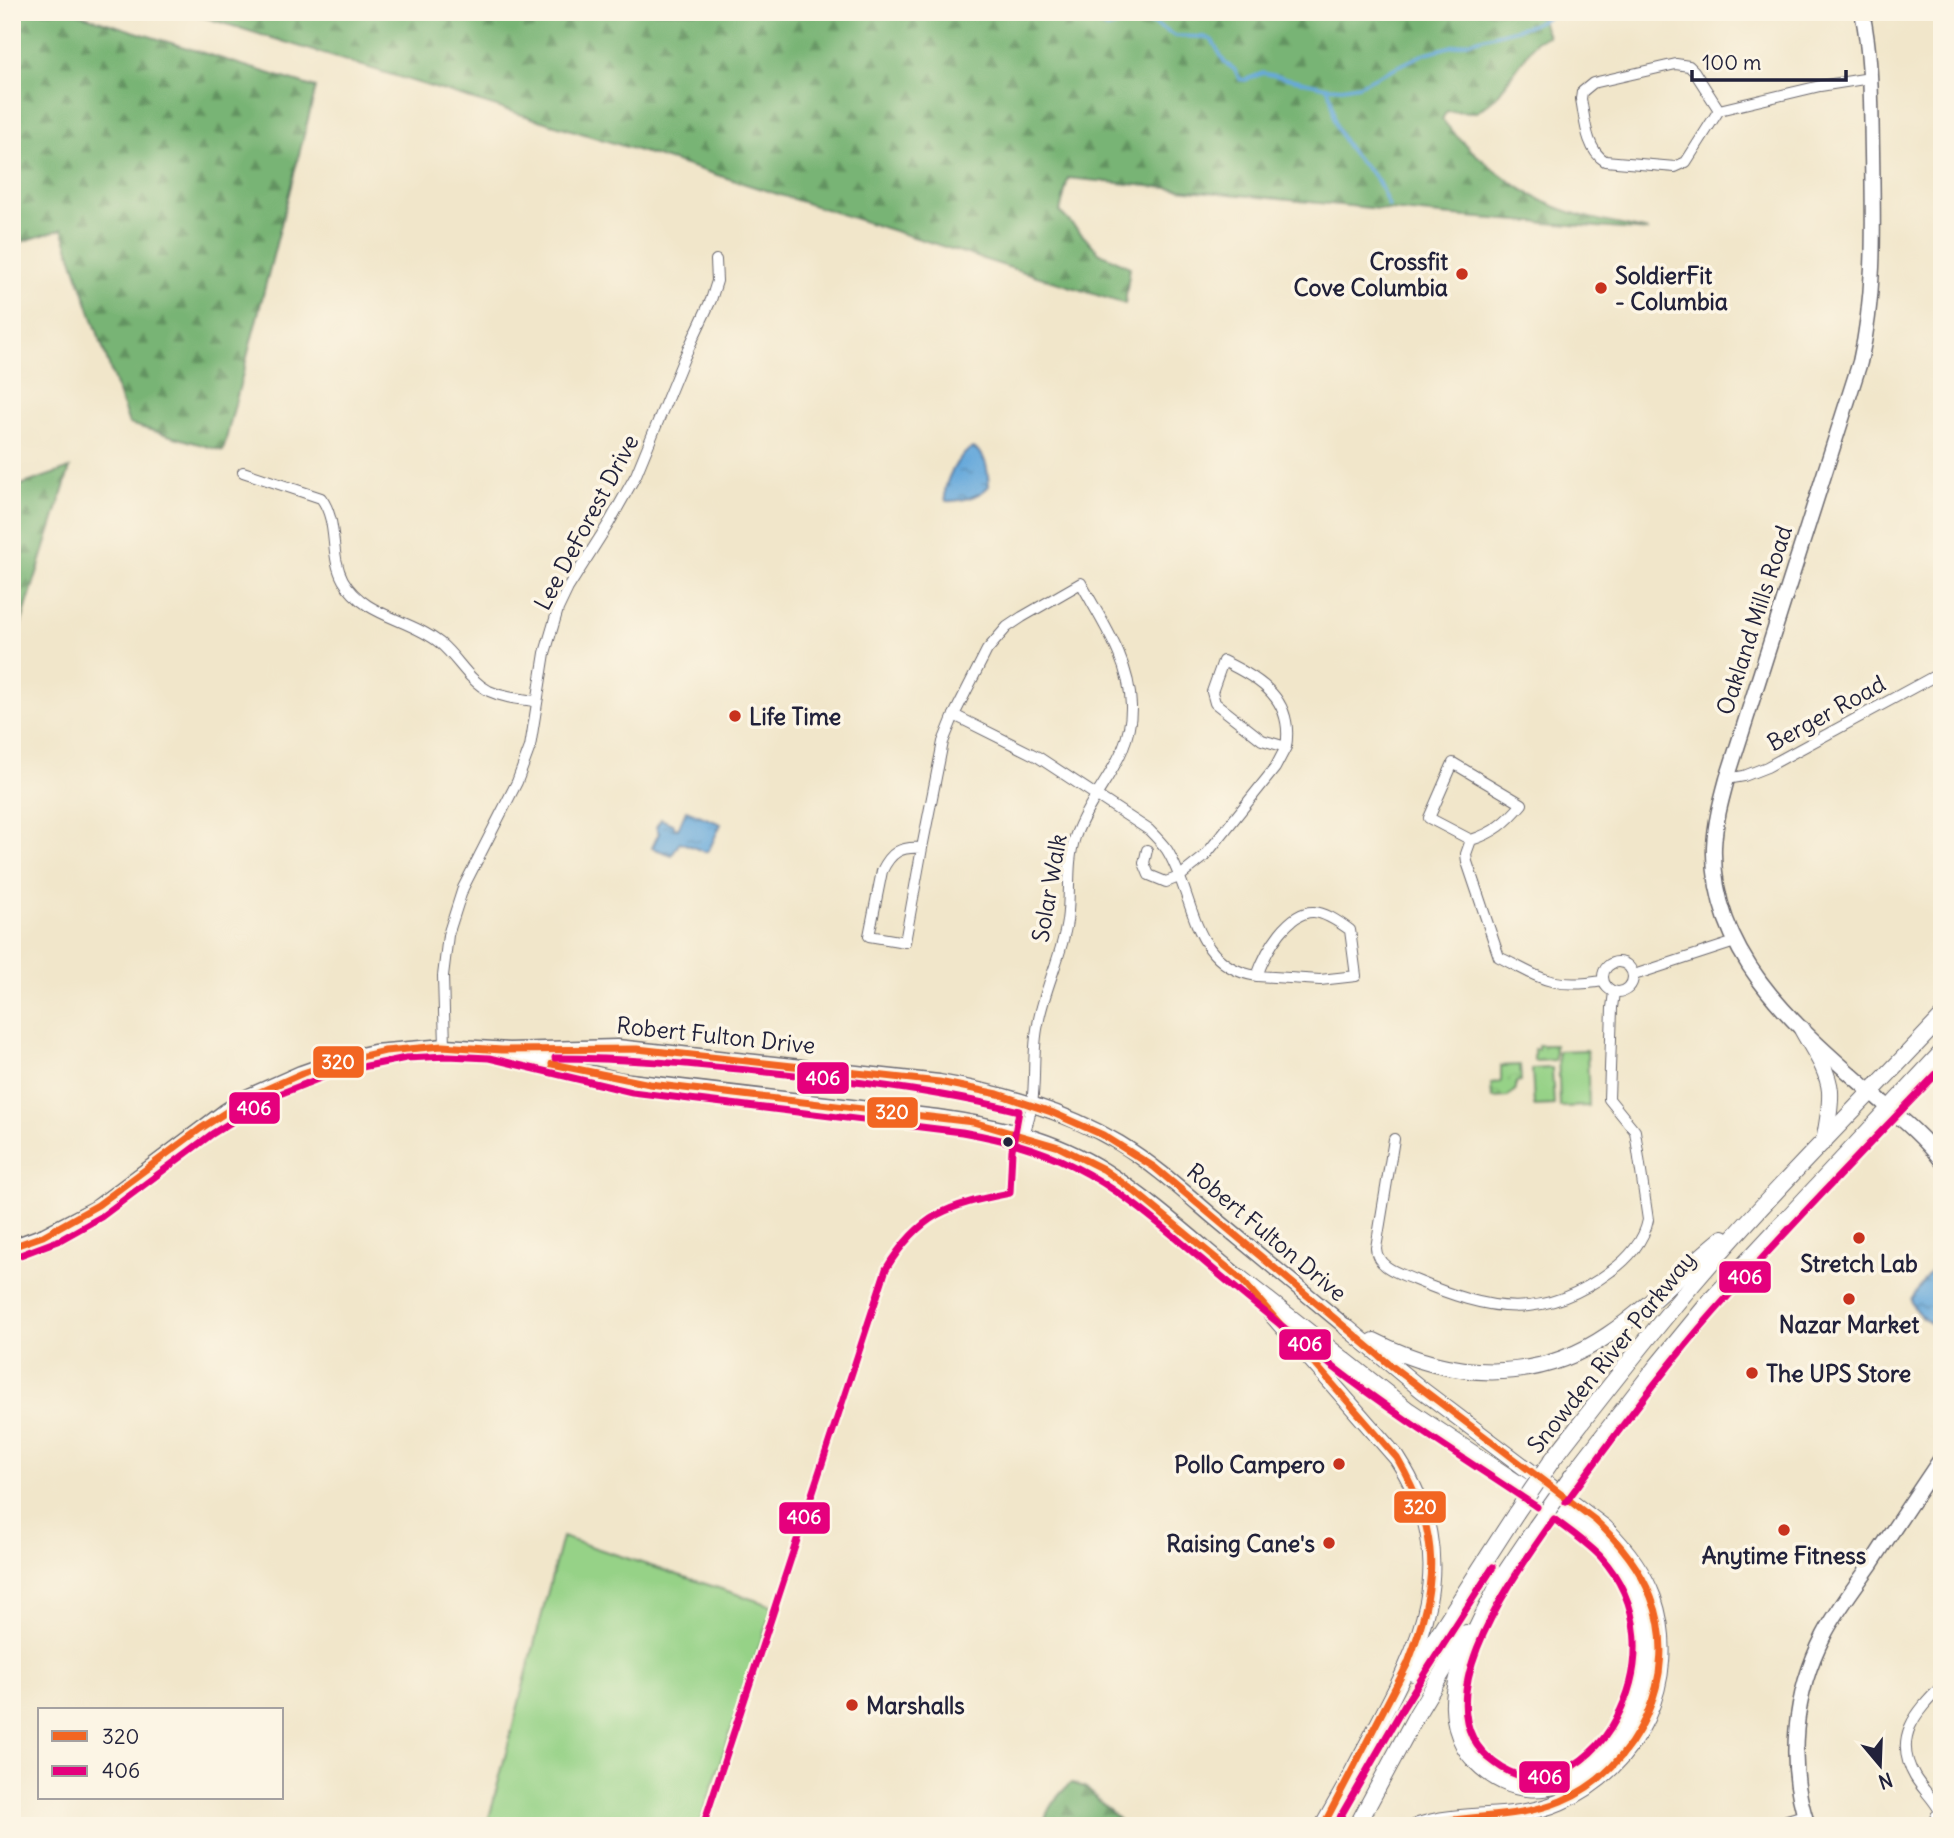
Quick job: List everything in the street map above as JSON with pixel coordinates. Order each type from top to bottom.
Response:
[{"type":"main road","name":"Snowden River Parkway","points":[[1323,1826],[1444,1622],[1553,1459],[1693,1284],[1942,1017]]},
{"type":"main road","points":[[1802,1028],[1830,1088],[1824,1142]]},
{"type":"main road","name":"Snowden River Parkway","points":[[1357,1826],[1423,1704],[1503,1575],[1572,1476],[1710,1301],[1942,1052]]},
{"type":"main road","points":[[1346,1327],[1392,1351],[1450,1369],[1514,1370],[1556,1361],[1610,1334],[1763,1206]]},
{"type":"main road","points":[[1240,1278],[1408,1410],[1586,1529],[1609,1551],[1624,1572],[1640,1605],[1646,1639],[1646,1675],[1639,1698],[1620,1737],[1607,1752],[1574,1779],[1556,1786],[1529,1788],[1499,1780],[1469,1755],[1457,1729],[1453,1711],[1459,1673],[1468,1647],[1503,1575]]},
{"type":"main road","points":[[1240,1278],[1397,1458],[1409,1476],[1426,1520],[1432,1567],[1427,1612],[1408,1663],[1348,1781]]},
{"type":"main road","points":[[1346,1327],[1422,1390],[1605,1528],[1639,1570],[1653,1600],[1658,1620],[1662,1658],[1655,1696],[1637,1737],[1602,1778],[1571,1797],[1543,1809],[1500,1816],[1446,1818],[1418,1826]]},
{"type":"street","name":"Oakland Mills Road","points":[[1861,12],[1870,78],[1873,228],[1871,300],[1866,337],[1727,779],[1717,814],[1714,847],[1721,904],[1735,942],[1763,988],[1871,1093],[1918,1133],[1942,1161]]},
{"type":"street","points":[[1719,110],[1694,71],[1689,66],[1676,64],[1593,83],[1582,92],[1580,99],[1591,144],[1599,158],[1605,161],[1675,167],[1686,162],[1719,110],[1821,86],[1870,78]]},
{"type":"street","name":"Lee DeForest Drive","points":[[445,1046],[443,976],[448,935],[463,888],[517,782],[534,732],[536,701],[545,653],[558,609],[636,475],[711,300],[717,281],[716,260]]},
{"type":"street","points":[[243,472],[321,499],[331,521],[336,562],[341,577],[356,597],[367,606],[430,636],[449,651],[478,684],[491,692],[505,697],[536,701]]},
{"type":"street","name":"Solar Walk","points":[[954,715],[987,650],[1007,627],[1082,583],[1120,654],[1127,675],[1131,719],[1124,748],[1081,824],[1072,849],[1066,922],[1041,1007],[1035,1040],[1032,1103],[1024,1135]]},
{"type":"street","points":[[1147,850],[1144,863],[1149,875],[1160,882],[1179,877],[1204,857],[1275,768],[1286,747],[1287,719],[1274,695],[1248,674],[1223,661],[1212,692],[1215,703],[1262,740],[1286,747]]},
{"type":"street","name":"Berger Road","points":[[1727,779],[1767,767],[1942,672]]},
{"type":"street","points":[[922,848],[902,848],[886,862],[869,936],[905,942],[943,742],[954,715],[1020,747],[1097,794],[1149,830],[1161,842],[1179,877],[1207,946],[1216,957],[1236,972],[1257,976],[1320,980],[1356,976],[1350,930],[1324,915],[1300,913],[1292,918],[1265,952],[1257,976]]},
{"type":"street","points":[[1471,840],[1429,818],[1453,763],[1522,803],[1495,831],[1471,840],[1466,854],[1466,862],[1499,957],[1550,982],[1562,985],[1603,981]]},
{"type":"street","points":[[1634,975],[1735,942]]},
{"type":"street","points":[[1615,962],[1627,965],[1634,975],[1633,984],[1624,992],[1614,992],[1603,981],[1605,970],[1615,962]]},
{"type":"street","points":[[1394,1139],[1376,1248],[1380,1262],[1390,1269],[1446,1293],[1504,1308],[1549,1304],[1568,1298],[1604,1277],[1634,1249],[1646,1231],[1648,1220],[1634,1131],[1613,1107],[1609,1098],[1614,992]]},
{"type":"street","name":"Robert Fulton Drive","points":[[12,1247],[44,1236],[96,1208],[224,1112],[280,1081],[338,1060],[374,1052],[445,1046],[509,1050],[605,1047],[655,1050],[939,1082],[980,1089],[1032,1103],[1119,1143],[1154,1167],[1346,1327]]},
{"type":"street","name":"Robert Fulton Drive","points":[[509,1050],[549,1063],[621,1080],[937,1117],[973,1122],[1024,1135],[1059,1147],[1102,1169],[1134,1191],[1240,1278]]},
{"type":"street","points":[[1767,1826],[1806,1821],[1798,1784],[1796,1733],[1799,1708],[1813,1659],[1840,1610],[1942,1457]]},
{"type":"street","points":[[1932,1826],[1933,1819],[1941,1813],[1911,1768],[1907,1731],[1917,1711],[1942,1686]]},
{"type":"green space","points":[[12,12],[72,12],[316,88],[223,451],[129,424],[62,229],[12,245]]},
{"type":"green space","points":[[187,12],[1538,12],[1548,36],[1537,40],[1497,96],[1477,112],[1447,111],[1442,119],[1465,144],[1526,192],[1579,215],[1649,231],[1441,215],[1068,178],[1060,212],[1100,253],[1130,267],[1125,304]]},
{"type":"green space","points":[[70,468],[12,653],[12,488]]},
{"type":"green space","points":[[1538,1045],[1555,1045],[1555,1060],[1534,1061],[1534,1049],[1538,1049]]},
{"type":"green space","points":[[1587,1050],[1589,1106],[1560,1107],[1558,1051]]},
{"type":"green space","points":[[1520,1065],[1521,1081],[1516,1082],[1516,1089],[1508,1097],[1492,1098],[1491,1083],[1501,1082],[1501,1066]]},
{"type":"green space","points":[[1552,1068],[1554,1105],[1534,1106],[1532,1069]]},
{"type":"green space","points":[[562,1537],[773,1606],[699,1826],[487,1826]]},
{"type":"green space","points":[[1071,1783],[1085,1787],[1128,1826],[1043,1826],[1053,1802]]},
{"type":"water","points":[[973,448],[984,459],[989,486],[969,498],[946,501],[946,487],[952,471],[967,451]]},
{"type":"water","points":[[686,810],[721,824],[709,850],[705,852],[680,842],[672,855],[652,848],[659,833],[656,827],[661,819],[678,829]]},
{"type":"water","points":[[1942,1254],[1942,1330],[1919,1314],[1911,1300]]},
{"type":"waterway","points":[[1043,12],[1052,19],[1070,19],[1077,23],[1085,19],[1107,28],[1129,22],[1152,23],[1175,36],[1205,37],[1212,40],[1225,63],[1234,69],[1240,79],[1245,80],[1263,73],[1342,88],[1359,85],[1426,53],[1531,25],[1559,12]]},
{"type":"waterway","points":[[1327,87],[1336,125],[1342,137],[1381,186],[1389,206]]},
{"type":"transit line","name":"320","points":[[12,1247],[43,1236],[98,1205],[200,1129],[251,1096],[303,1073],[385,1051],[442,1046],[502,1050],[637,1049],[939,1082],[998,1094],[1051,1112],[1103,1135],[1154,1167],[1389,1364],[1595,1520],[1628,1555],[1641,1575],[1651,1597],[1659,1627],[1661,1657],[1656,1687],[1646,1716],[1631,1743],[1611,1767],[1588,1786],[1544,1807],[1419,1826]]},
{"type":"transit line","name":"406","points":[[15,1257],[60,1240],[101,1217],[212,1134],[272,1097],[333,1073],[406,1058],[489,1058],[632,1092],[962,1132],[1033,1149],[1073,1166],[1108,1186],[1156,1221],[1357,1385],[1537,1507]]},
{"type":"transit line","name":"406","points":[[555,1058],[656,1062],[823,1078],[922,1091],[1019,1111],[1012,1150],[1010,1193],[970,1202],[938,1214],[911,1235],[886,1269],[704,1823]]},
{"type":"transit line","name":"320","points":[[552,1064],[650,1084],[973,1122],[1059,1147],[1103,1169],[1134,1191],[1240,1278],[1397,1458],[1422,1511],[1428,1535],[1430,1583],[1426,1608],[1408,1663],[1323,1826]]},
{"type":"transit line","name":"406","points":[[1566,1502],[1664,1371],[1728,1295],[1942,1068]]},
{"type":"transit line","name":"406","points":[[1554,1519],[1595,1551],[1614,1574],[1631,1614],[1635,1656],[1625,1699],[1611,1728],[1598,1745],[1582,1760],[1564,1771],[1546,1777],[1531,1778],[1508,1771],[1495,1763],[1473,1739],[1465,1709],[1469,1676],[1480,1641],[1517,1573],[1554,1519]]},
{"type":"transit line","name":"406","points":[[1335,1826],[1404,1706],[1493,1567]]},
{"type":"place","name":"Crossfit Cove Columbia","points":[[1462,274]]},
{"type":"place","name":"SoldierFit - Columbia","points":[[1601,288]]},
{"type":"place","name":"Life Time","points":[[735,716]]},
{"type":"place","name":"Stretch Lab","points":[[1859,1238]]},
{"type":"place","name":"Nazar Market","points":[[1849,1299]]},
{"type":"place","name":"The UPS Store","points":[[1752,1373]]},
{"type":"place","name":"Pollo Campero","points":[[1339,1464]]},
{"type":"place","name":"Anytime Fitness","points":[[1784,1530]]},
{"type":"place","name":"Raising Cane's","points":[[1329,1543]]},
{"type":"place","name":"Marshalls","points":[[852,1705]]}]
